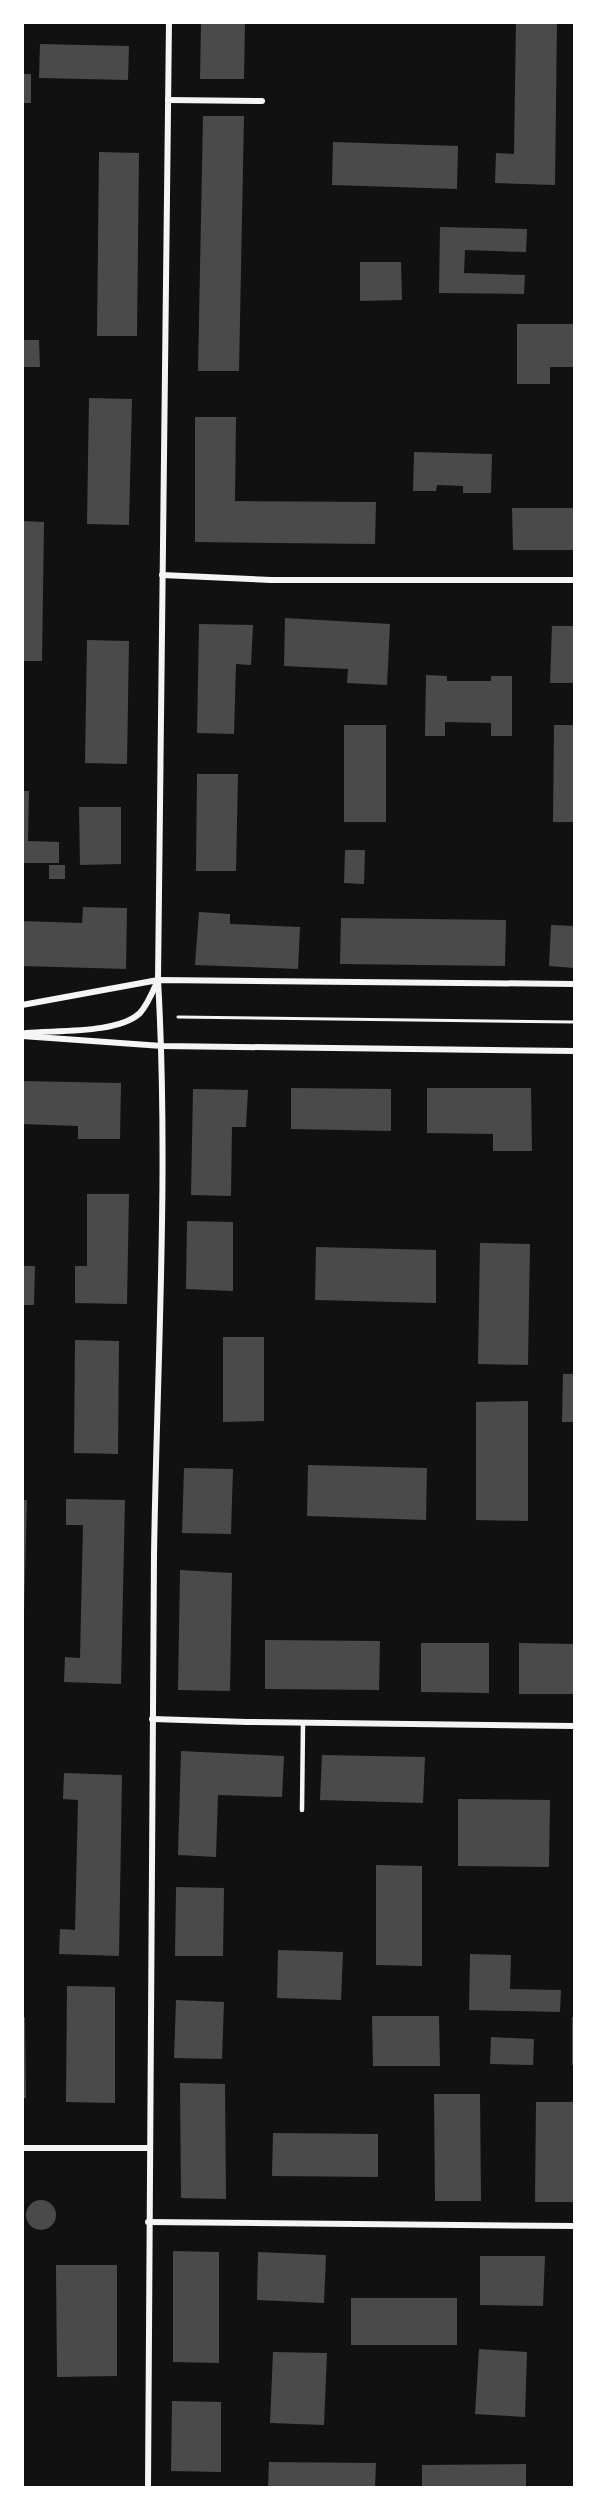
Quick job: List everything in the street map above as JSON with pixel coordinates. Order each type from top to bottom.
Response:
[{"type":"street","points":[[148,2487],[152,1719],[162,1046],[158,980],[169,22]]},
{"type":"street","points":[[168,100],[262,101]]},
{"type":"street","points":[[162,575],[271,580],[574,580]]},
{"type":"street","points":[[22,1034],[108,1027],[127,1021],[141,1011],[158,980]]},
{"type":"street","points":[[22,1005],[158,980],[574,984]]},
{"type":"street","points":[[22,1034],[162,1046],[574,1051]]},
{"type":"street","points":[[152,1719],[574,1726]]},
{"type":"street","points":[[22,2148],[150,2148]]},
{"type":"street","points":[[148,2222],[574,2226]]},
{"type":"lane","points":[[302,1810],[303,1723]]},
{"type":"path","points":[[178,1017],[574,1022]]},
{"type":"building","points":[[201,22],[245,22],[244,79],[200,79]]},
{"type":"building","points":[[516,22],[557,22],[555,185],[495,183],[496,153],[514,154]]},
{"type":"building","points":[[40,44],[129,46],[128,80],[39,78]]},
{"type":"building","points":[[22,74],[31,74],[31,103],[22,103]]},
{"type":"building","points":[[203,116],[244,116],[239,371],[198,371]]},
{"type":"building","points":[[333,142],[458,146],[457,189],[332,185]]},
{"type":"building","points":[[99,152],[139,153],[137,336],[97,336]]},
{"type":"building","points":[[440,227],[527,229],[526,252],[465,250],[464,273],[525,275],[524,294],[439,293]]},
{"type":"building","points":[[360,262],[401,262],[402,300],[360,301]]},
{"type":"building","points":[[517,324],[574,324],[574,367],[550,367],[550,384],[517,384]]},
{"type":"building","points":[[22,340],[39,340],[40,367],[22,367]]},
{"type":"building","points":[[89,398],[132,399],[129,525],[87,524]]},
{"type":"building","points":[[195,417],[236,417],[235,501],[376,502],[375,544],[195,542]]},
{"type":"building","points":[[414,452],[492,454],[491,493],[463,493],[463,486],[437,485],[436,491],[413,491]]},
{"type":"building","points":[[512,508],[574,508],[574,550],[513,550]]},
{"type":"building","points":[[22,521],[44,522],[42,661],[22,661]]},
{"type":"building","points":[[285,618],[390,624],[387,685],[347,683],[348,669],[284,666]]},
{"type":"building","points":[[199,624],[253,625],[251,665],[236,664],[234,734],[197,733]]},
{"type":"building","points":[[552,626],[574,626],[574,683],[550,683]]},
{"type":"building","points":[[87,640],[129,641],[127,764],[85,763]]},
{"type":"building","points":[[426,675],[447,676],[447,681],[491,681],[491,676],[512,676],[512,736],[491,736],[491,723],[445,722],[445,736],[425,736]]},
{"type":"building","points":[[344,725],[386,725],[386,822],[344,822]]},
{"type":"building","points":[[554,725],[574,725],[574,822],[553,822]]},
{"type":"building","points":[[197,774],[238,774],[236,871],[196,871]]},
{"type":"building","points":[[22,791],[29,791],[28,841],[59,842],[59,863],[22,863]]},
{"type":"building","points":[[79,807],[121,807],[121,864],[80,865]]},
{"type":"building","points":[[345,850],[365,850],[364,884],[344,883]]},
{"type":"building","points":[[49,865],[65,865],[65,879],[49,879]]},
{"type":"building","points":[[83,907],[127,908],[126,969],[22,966],[22,921],[82,923]]},
{"type":"building","points":[[199,912],[230,914],[230,924],[300,927],[298,969],[195,965]]},
{"type":"building","points":[[341,918],[506,920],[505,966],[340,964]]},
{"type":"building","points":[[551,925],[574,926],[574,968],[549,966]]},
{"type":"building","points":[[22,1081],[121,1083],[120,1139],[78,1139],[78,1126],[22,1124]]},
{"type":"building","points":[[291,1088],[391,1089],[391,1131],[291,1129]]},
{"type":"building","points":[[427,1088],[531,1088],[532,1151],[493,1151],[493,1134],[427,1133]]},
{"type":"building","points":[[193,1089],[248,1090],[246,1127],[232,1127],[231,1196],[191,1195]]},
{"type":"building","points":[[87,1194],[129,1194],[127,1304],[75,1303],[75,1266],[87,1266]]},
{"type":"building","points":[[187,1221],[233,1222],[233,1291],[186,1289]]},
{"type":"building","points":[[480,1243],[530,1244],[528,1365],[478,1364]]},
{"type":"building","points":[[316,1247],[436,1250],[436,1303],[315,1300]]},
{"type":"building","points":[[22,1266],[35,1266],[34,1305],[22,1305]]},
{"type":"building","points":[[223,1337],[264,1337],[264,1421],[223,1422]]},
{"type":"building","points":[[75,1340],[119,1341],[118,1454],[74,1453]]},
{"type":"building","points":[[563,1374],[574,1374],[574,1422],[562,1422]]},
{"type":"building","points":[[528,1401],[528,1521],[476,1520],[476,1402]]},
{"type":"building","points":[[308,1465],[427,1468],[426,1520],[307,1516]]},
{"type":"building","points":[[184,1468],[233,1469],[231,1534],[182,1533]]},
{"type":"building","points":[[66,1499],[125,1500],[121,1684],[64,1682],[65,1657],[80,1658],[83,1525],[66,1525]]},
{"type":"building","points":[[22,1500],[27,1500],[24,1612],[22,1612]]},
{"type":"building","points":[[180,1570],[232,1573],[230,1691],[178,1690]]},
{"type":"building","points":[[265,1640],[380,1641],[379,1690],[265,1689]]},
{"type":"building","points":[[421,1643],[489,1643],[489,1693],[421,1692]]},
{"type":"building","points":[[519,1643],[574,1644],[574,1694],[519,1694]]},
{"type":"building","points":[[181,1751],[284,1756],[282,1797],[218,1795],[216,1857],[178,1855]]},
{"type":"building","points":[[322,1755],[425,1757],[423,1803],[320,1800]]},
{"type":"building","points":[[64,1773],[122,1775],[119,1956],[59,1954],[60,1929],[75,1930],[78,1800],[63,1799]]},
{"type":"building","points":[[458,1799],[550,1800],[549,1867],[458,1866]]},
{"type":"building","points":[[376,1865],[422,1866],[422,1966],[376,1965]]},
{"type":"building","points":[[176,1887],[224,1888],[223,1956],[175,1956]]},
{"type":"building","points":[[278,1950],[343,1952],[341,2000],[277,1998]]},
{"type":"building","points":[[470,1954],[511,1955],[510,1989],[561,1990],[560,2012],[469,2010]]},
{"type":"building","points":[[67,1986],[115,1987],[115,2103],[66,2102]]},
{"type":"building","points":[[176,2000],[224,2002],[222,2059],[174,2058]]},
{"type":"building","points":[[372,2016],[439,2016],[440,2066],[373,2066]]},
{"type":"building","points":[[25,2017],[26,2098],[22,2098],[22,2018]]},
{"type":"building","points":[[572,2017],[574,2017],[574,2065],[572,2065]]},
{"type":"building","points":[[491,2037],[534,2039],[533,2065],[490,2064]]},
{"type":"building","points":[[180,2083],[225,2084],[226,2199],[181,2198]]},
{"type":"building","points":[[434,2094],[480,2094],[481,2201],[435,2201]]},
{"type":"building","points":[[536,2102],[574,2102],[574,2202],[535,2202]]},
{"type":"building","points":[[273,2133],[378,2134],[378,2177],[272,2176]]},
{"type":"building","points":[[41,2200],[52,2204],[56,2215],[52,2226],[41,2230],[30,2226],[26,2215],[30,2204]]},
{"type":"building","points":[[173,2251],[219,2252],[219,2363],[173,2362]]},
{"type":"building","points":[[258,2252],[326,2255],[324,2303],[257,2300]]},
{"type":"building","points":[[480,2256],[545,2256],[543,2306],[480,2305]]},
{"type":"building","points":[[56,2265],[117,2265],[117,2376],[57,2377]]},
{"type":"building","points":[[351,2298],[457,2298],[457,2345],[351,2345]]},
{"type":"building","points":[[479,2349],[527,2352],[525,2417],[475,2414]]},
{"type":"building","points":[[273,2352],[327,2353],[324,2425],[270,2423]]},
{"type":"building","points":[[172,2401],[221,2402],[221,2472],[171,2471]]},
{"type":"building","points":[[269,2462],[376,2463],[375,2488],[268,2488]]},
{"type":"building","points":[[526,2464],[526,2488],[422,2488],[422,2465]]}]
